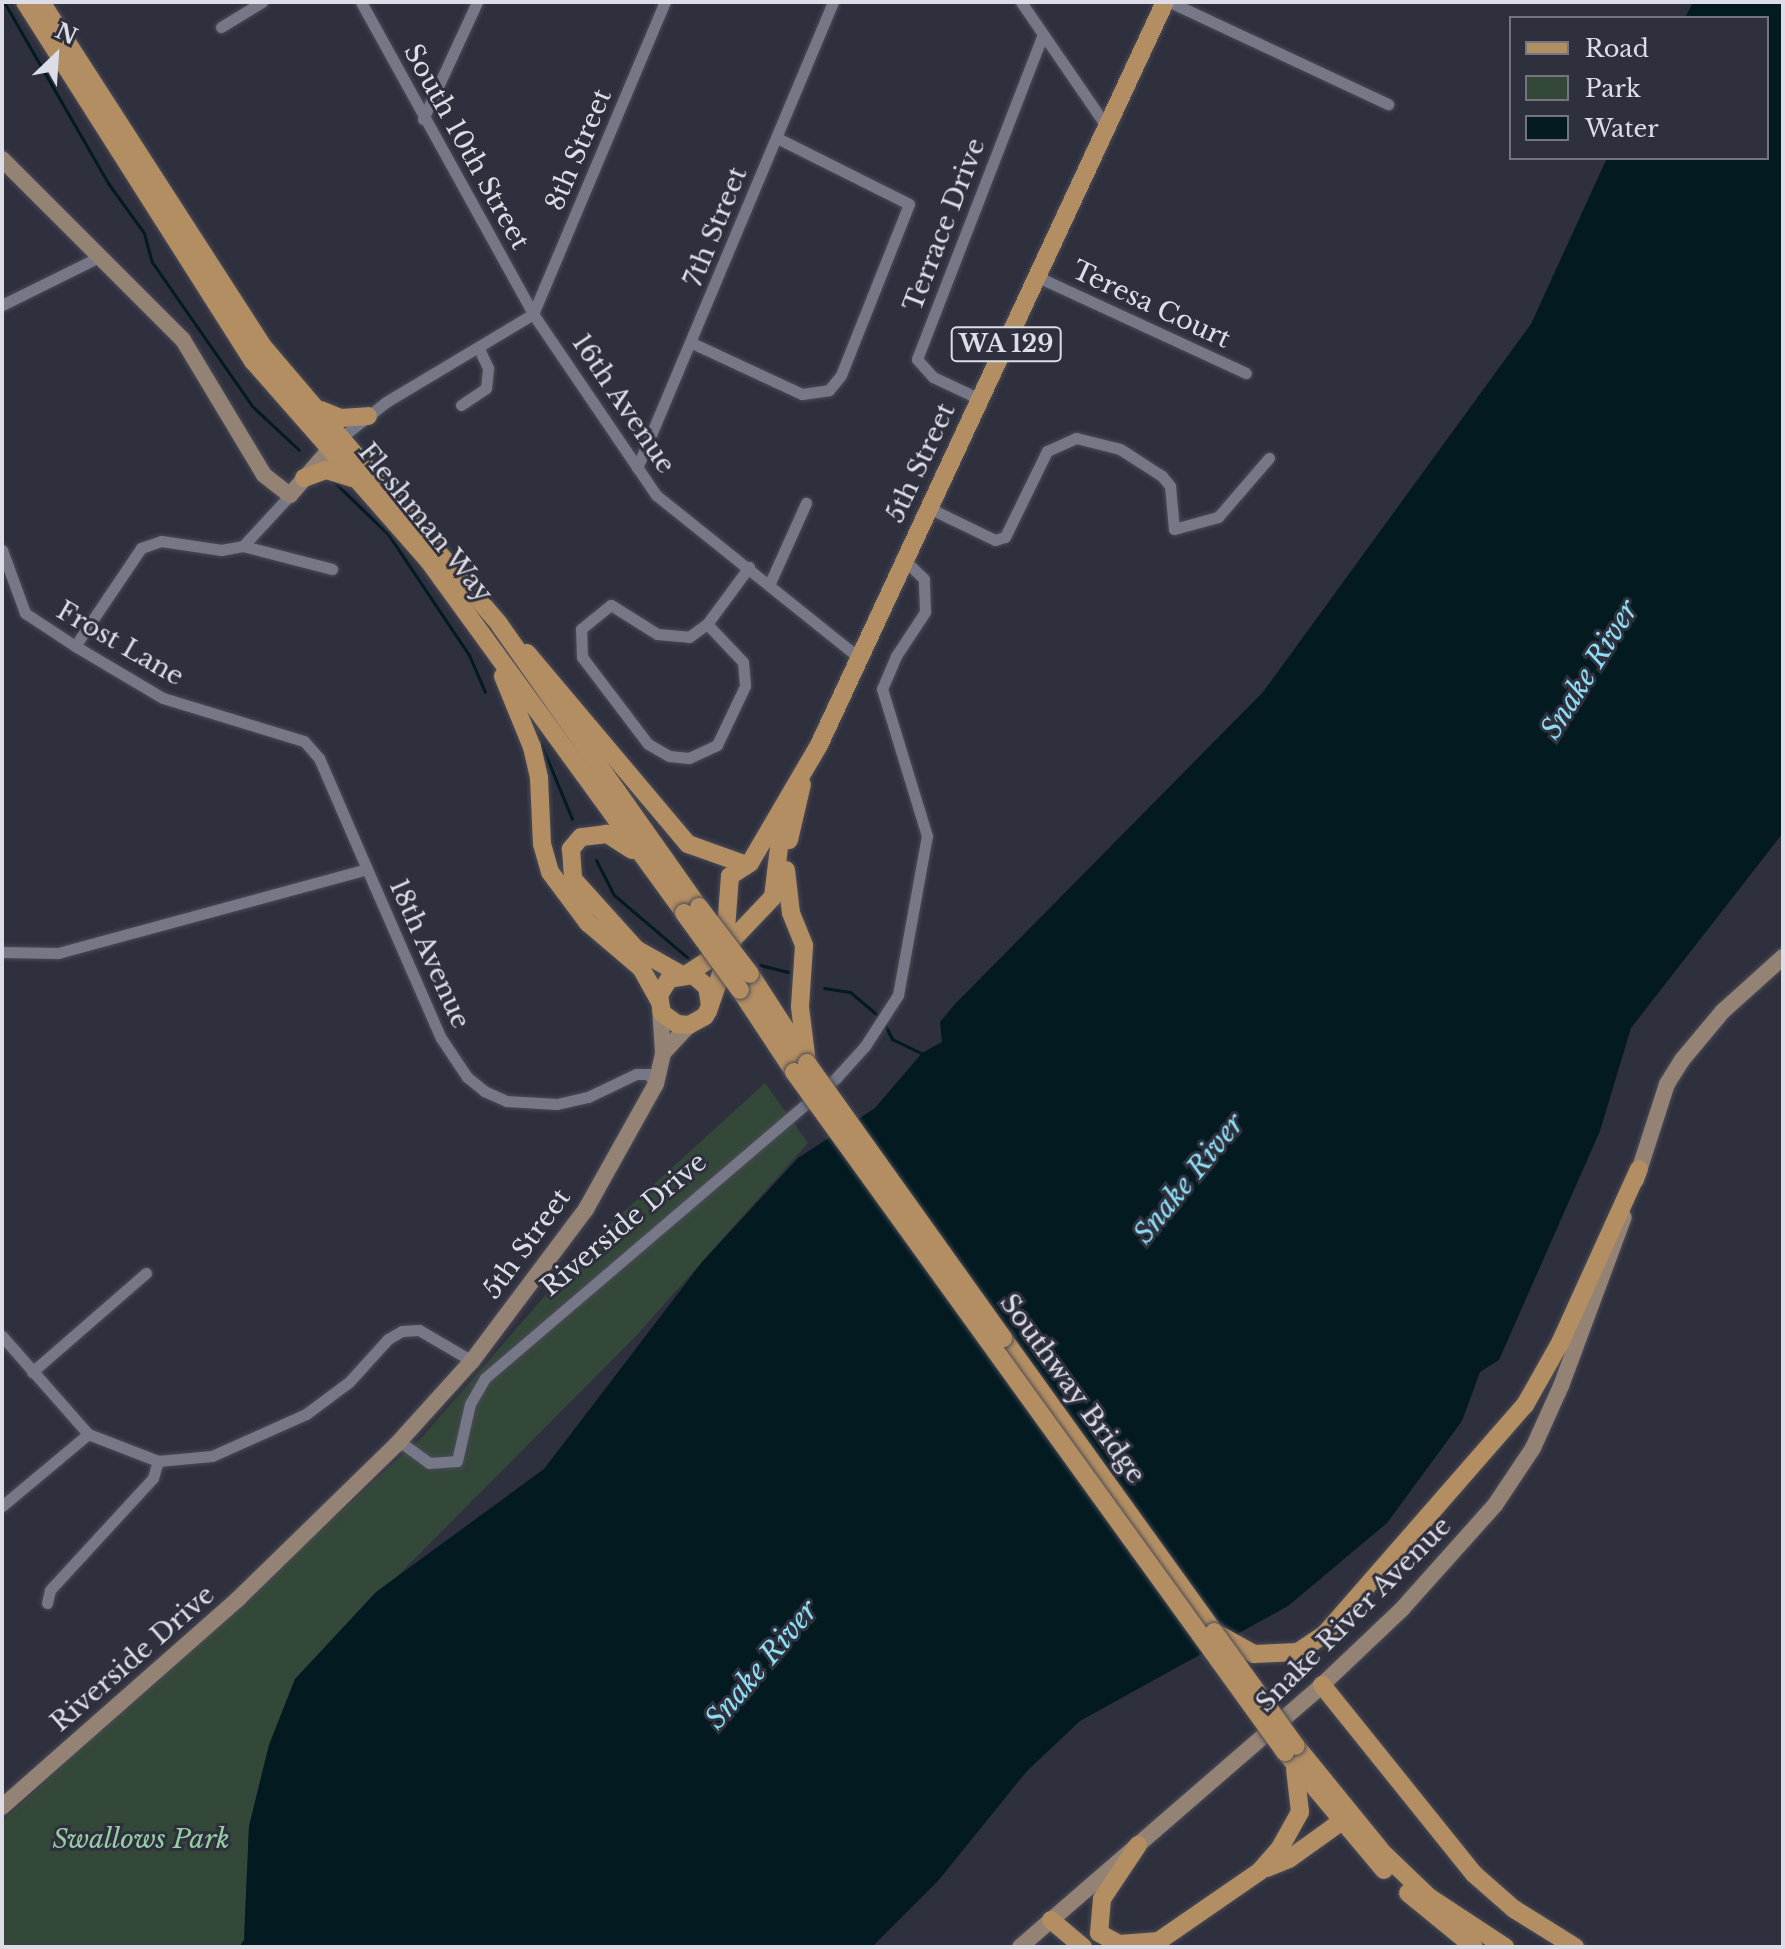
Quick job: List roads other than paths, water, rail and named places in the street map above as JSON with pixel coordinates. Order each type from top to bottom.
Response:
[{"type":"main road","name":"Fleshman Way","points":[[25,2],[253,361],[336,442],[499,624],[801,1067]]},
{"type":"main road","name":"Fleshman Way","points":[[41,2],[224,292],[318,409],[361,483],[428,560],[553,727],[644,859],[692,910]]},
{"type":"main road","name":"5th Street","points":[[774,885],[778,835],[797,801],[805,772],[1168,2]]},
{"type":"main road","points":[[2,159],[183,340],[264,475],[290,495],[336,442]]},
{"type":"main road","points":[[318,409],[341,418],[368,416]]},
{"type":"main road","points":[[304,478],[335,470],[361,483]]},
{"type":"main road","points":[[499,624],[542,667],[688,844],[762,865],[774,885],[801,982]]},
{"type":"main road","points":[[491,648],[532,747],[539,778],[542,844],[550,872],[588,923],[641,968],[671,1022],[689,1025]]},
{"type":"main road","name":"5th Street","points":[[684,974],[716,950],[729,912],[728,882],[747,863],[781,804],[805,772]]},
{"type":"main road","points":[[797,801],[786,866],[791,913],[804,946],[801,1067]]},
{"type":"main road","points":[[644,859],[620,840],[593,833],[581,837],[569,863],[573,879],[618,931],[636,949],[707,987],[710,1005]]},
{"type":"main road","points":[[663,1053],[689,1025],[705,1016],[733,939],[774,885]]},
{"type":"main road","name":"Snake River Avenue","points":[[1020,1947],[1322,1685],[1438,1571],[1521,1468],[1561,1386],[1667,1084],[1682,1060],[1723,1011],[1783,957]]},
{"type":"main road","points":[[660,1004],[665,984],[684,974]]},
{"type":"main road","name":"5th Street","points":[[398,1442],[472,1361],[586,1209],[656,1084],[663,1053],[660,1004]]},
{"type":"main road","name":"Southway Bridge","points":[[801,1067],[1214,1632],[1291,1749]]},
{"type":"main road","name":"Southway Bridge","points":[[801,1067],[1291,1749]]},
{"type":"main road","points":[[1214,1632],[1246,1651],[1264,1655],[1309,1647],[1418,1531],[1525,1405],[1560,1343],[1639,1169]]},
{"type":"main road","name":"Riverside Drive","points":[[2,1807],[238,1599],[398,1442]]},
{"type":"main road","points":[[1322,1685],[1474,1874],[1514,1909],[1575,1947]]},
{"type":"main road","points":[[1291,1749],[1342,1800],[1382,1852],[1429,1897],[1505,1947]]},
{"type":"main road","points":[[1291,1749],[1365,1851],[1438,1922],[1474,1947]]},
{"type":"main road","points":[[1260,1871],[1280,1848],[1300,1812],[1297,1772],[1291,1749]]},
{"type":"main road","points":[[1342,1800],[1342,1821]]},
{"type":"main road","points":[[1138,1845],[1107,1888],[1099,1933],[1119,1944],[1155,1944],[1260,1871],[1315,1841],[1342,1821]]},
{"type":"main road","points":[[1315,1841],[1343,1841],[1365,1851]]},
{"type":"main road","points":[[1051,1920],[1083,1947]]},
{"type":"street","points":[[221,27],[262,2]]},
{"type":"street","name":"South 10th Street","points":[[361,2],[533,314]]},
{"type":"street","points":[[423,119],[477,2]]},
{"type":"street","name":"8th Street","points":[[533,314],[665,2]]},
{"type":"street","name":"7th Street","points":[[637,468],[833,2]]},
{"type":"street","points":[[1021,2],[1042,37],[1107,127]]},
{"type":"street","points":[[1168,2],[1388,104]]},
{"type":"street","name":"Terrace Drive","points":[[980,399],[933,377],[917,359],[1042,37]]},
{"type":"street","points":[[692,343],[802,394],[829,390],[841,375],[909,204],[777,138]]},
{"type":"street","points":[[2,305],[99,257]]},
{"type":"street","name":"Teresa Court","points":[[1038,277],[1246,373]]},
{"type":"street","points":[[336,442],[368,416],[533,314]]},
{"type":"street","name":"16th Avenue","points":[[533,314],[656,495],[770,583],[858,657]]},
{"type":"street","points":[[461,405],[486,388],[488,368],[479,349]]},
{"type":"street","points":[[929,508],[995,540],[1005,537],[1047,451],[1076,438],[1120,449],[1162,476],[1174,501],[1174,529],[1218,517],[1269,458]]},
{"type":"street","points":[[243,546],[290,495]]},
{"type":"street","points":[[770,583],[806,503]]},
{"type":"street","points":[[75,646],[141,548],[161,541],[221,550],[243,546],[332,569]]},
{"type":"street","name":"Frost Lane","points":[[2,550],[25,613],[75,646],[163,698],[304,741],[319,758],[367,869]]},
{"type":"street","name":"Riverside Drive","points":[[398,1442],[429,1463],[457,1461],[470,1404],[485,1378],[836,1078],[865,1046],[898,995],[927,836],[882,689],[896,656],[925,612],[924,579],[904,560]]},
{"type":"street","points":[[707,624],[743,662],[745,686],[717,745],[689,758],[669,756],[648,744],[582,657],[578,638],[586,622],[611,605],[667,638],[689,637],[707,624],[749,567]]},
{"type":"street","name":"18th Avenue","points":[[2,952],[58,953],[367,869],[441,1038],[467,1077],[484,1091],[506,1101],[557,1104],[588,1097],[636,1074],[648,1074],[656,1084]]},
{"type":"street","points":[[32,1372],[146,1273]]},
{"type":"street","points":[[2,1336],[88,1434],[158,1461],[212,1456],[306,1414],[349,1382],[388,1339],[402,1331],[419,1330],[472,1361]]},
{"type":"street","points":[[2,1506],[88,1434]]},
{"type":"street","points":[[47,1603],[50,1590],[153,1478],[158,1461]]},
{"type":"water","name":"Snake River","points":[[1693,2],[1783,2],[1783,833],[1631,1028],[1600,1131],[1499,1360],[1480,1372],[1462,1421],[1387,1523],[1288,1606],[1080,1721],[1027,1771],[938,1881],[872,1947],[239,1947],[244,1940],[249,1826],[269,1745],[295,1679],[376,1592],[544,1469],[702,1262],[798,1158],[875,1108],[922,1053],[942,1042],[940,1022],[955,1004],[1263,692],[1531,324],[1606,160],[1769,160],[1769,16],[1686,16]]},
{"type":"waterway","points":[[4,2],[108,183],[144,233],[152,262],[252,406],[299,450]]},
{"type":"waterway","points":[[332,480],[388,534],[469,655],[485,692]]},
{"type":"waterway","points":[[541,744],[572,819]]},
{"type":"waterway","points":[[596,860],[614,895],[688,958]]},
{"type":"waterway","points":[[760,965],[788,972]]},
{"type":"waterway","points":[[824,988],[850,992],[877,1015]]},
{"type":"waterway","points":[[885,1025],[892,1039],[925,1055]]},
{"type":"park label","name":"Swallows Park","points":[[141,1840]]}]
